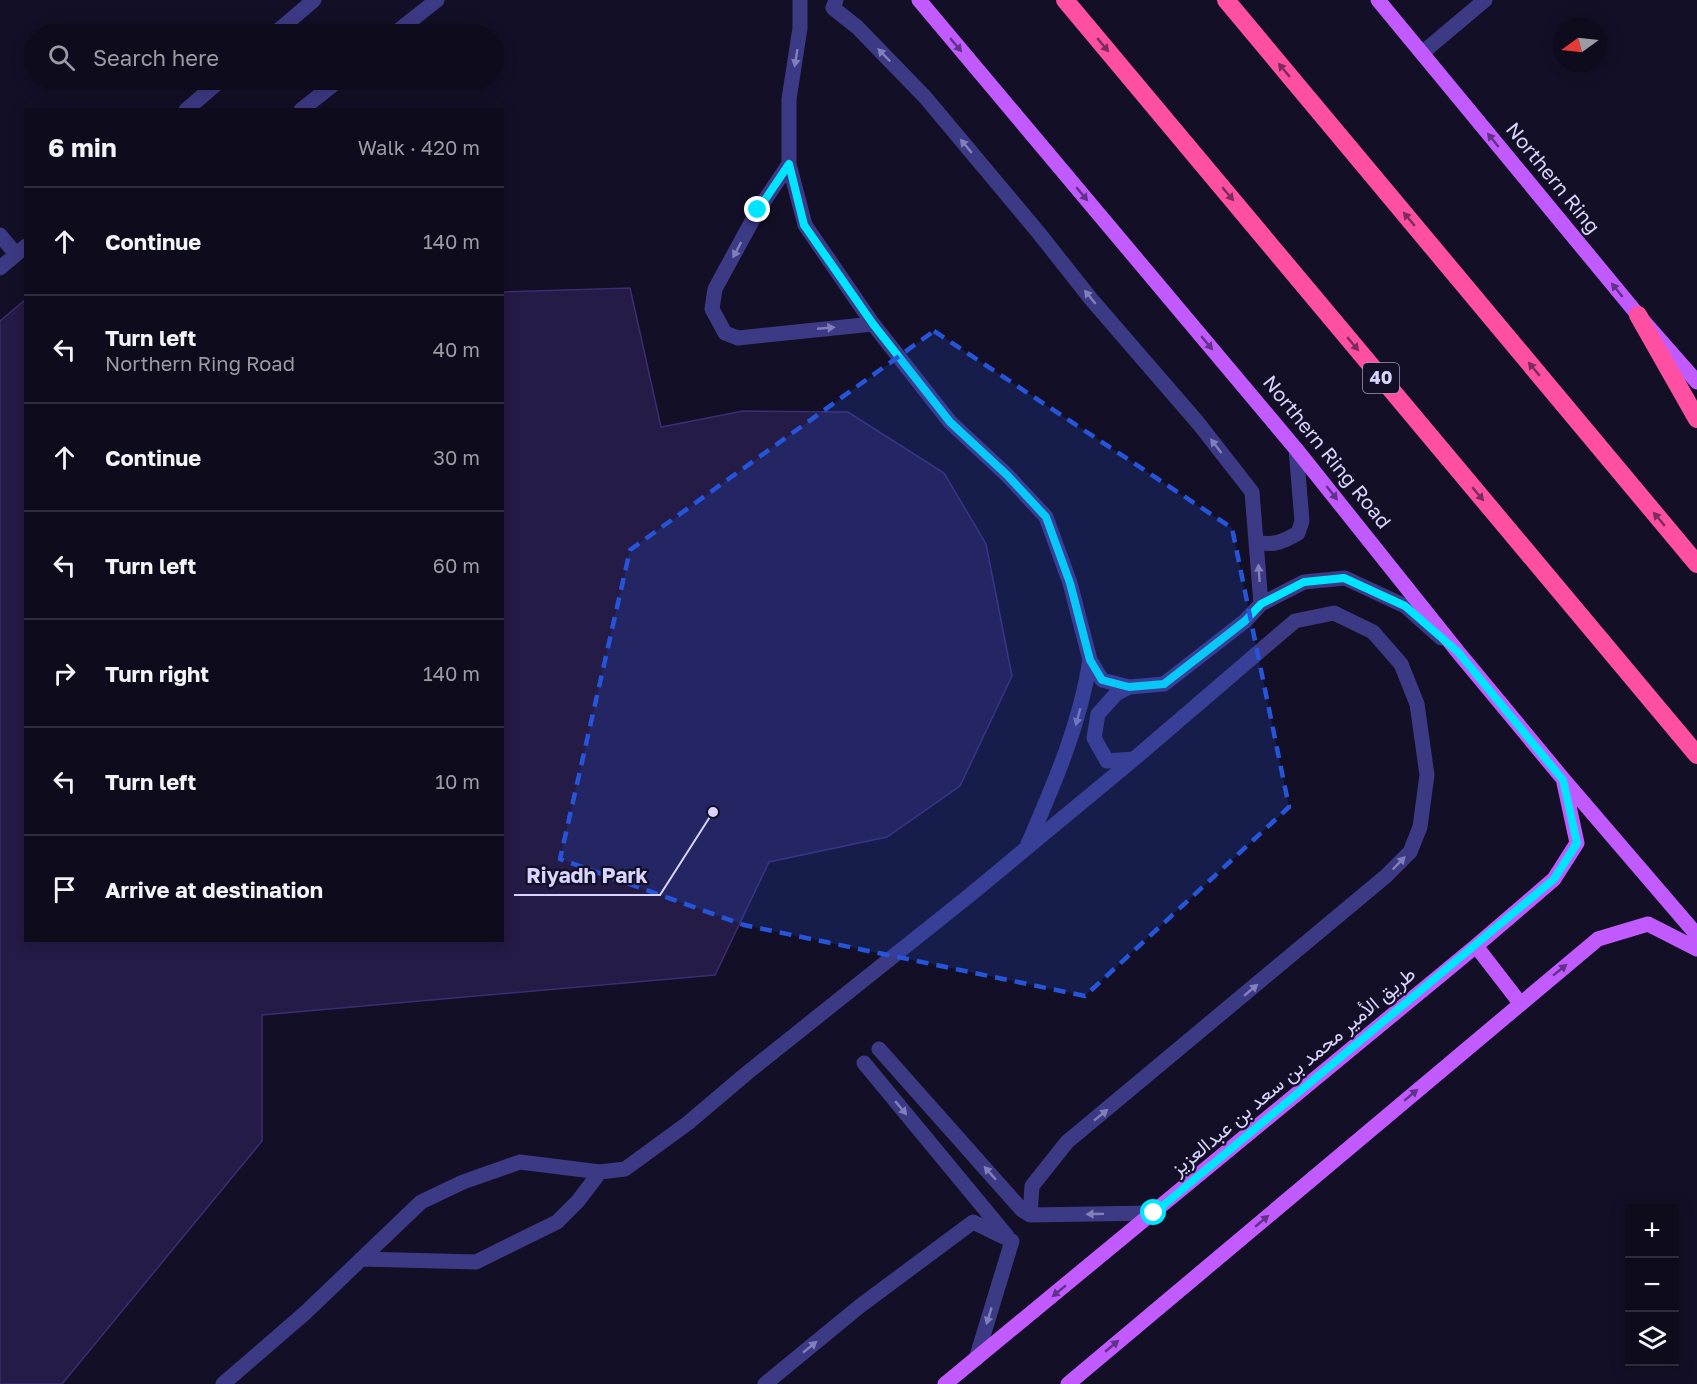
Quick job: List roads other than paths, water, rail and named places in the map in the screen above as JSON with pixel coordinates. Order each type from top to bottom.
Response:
[{"type":"highway","name":"40","points":[[1065,0],[1697,755]]},
{"type":"highway","points":[[1226,0],[1697,564]]},
{"type":"highway","points":[[1638,315],[1697,419]]},
{"type":"main road","name":"Northern Ring Road","points":[[919,0],[1296,449],[1563,780],[1697,935]]},
{"type":"main road","name":"Northern Ring","points":[[1378,0],[1638,315],[1697,382]]},
{"type":"main road","name":"طريق الأمير محمد بن سعد بن عبدالعزيز","points":[[945,1384],[1554,879],[1577,843],[1563,780]]},
{"type":"main road","points":[[1068,1384],[1598,939],[1648,924],[1697,949]]},
{"type":"main road","points":[[1476,946],[1520,1003]]},
{"type":"street","points":[[286,24],[314,0]]},
{"type":"street","points":[[407,24],[437,0]]},
{"type":"street","points":[[800,0],[800,28],[789,99],[789,164],[804,225],[873,324],[950,422],[1007,475],[1046,517],[1070,583],[1090,660],[1102,680],[1129,687],[1164,684],[1245,621],[1261,604],[1304,582],[1344,578],[1405,606],[1458,652]]},
{"type":"street","points":[[836,0],[833,8],[856,27],[925,97],[1091,299],[1199,424],[1252,492],[1261,604]]},
{"type":"street","points":[[1422,53],[1485,0]]},
{"type":"street","points":[[188,108],[209,90]]},
{"type":"street","points":[[304,108],[327,90]]},
{"type":"street","points":[[789,164],[758,210],[715,289],[712,309],[725,333],[738,338],[873,324]]},
{"type":"street","points":[[0,235],[21,250],[0,268]]},
{"type":"street","points":[[1256,542],[1269,545],[1284,541],[1298,533],[1302,521],[1296,449]]},
{"type":"street","points":[[224,1384],[305,1313],[421,1202],[463,1182],[520,1162],[600,1172],[626,1169],[688,1123],[747,1073],[962,902],[1295,621],[1334,613],[1373,632],[1401,664],[1417,704],[1427,775],[1420,827],[1410,852],[1369,891],[1067,1142],[1032,1186],[1030,1215]]},
{"type":"street","points":[[1026,847],[1074,731],[1090,660]]},
{"type":"street","points":[[1129,687],[1116,694],[1098,714],[1094,738],[1107,761],[1134,759]]},
{"type":"street","points":[[879,1049],[1022,1210],[1030,1215],[1154,1213]]},
{"type":"street","points":[[864,1063],[1012,1241]]},
{"type":"street","points":[[361,1259],[476,1262],[557,1222],[578,1201],[600,1172]]},
{"type":"street","points":[[765,1384],[860,1306],[973,1222],[1012,1241]]},
{"type":"street","points":[[976,1359],[1012,1241]]},
{"type":"place","name":"Riyadh Park","points":[[713,812]]}]
